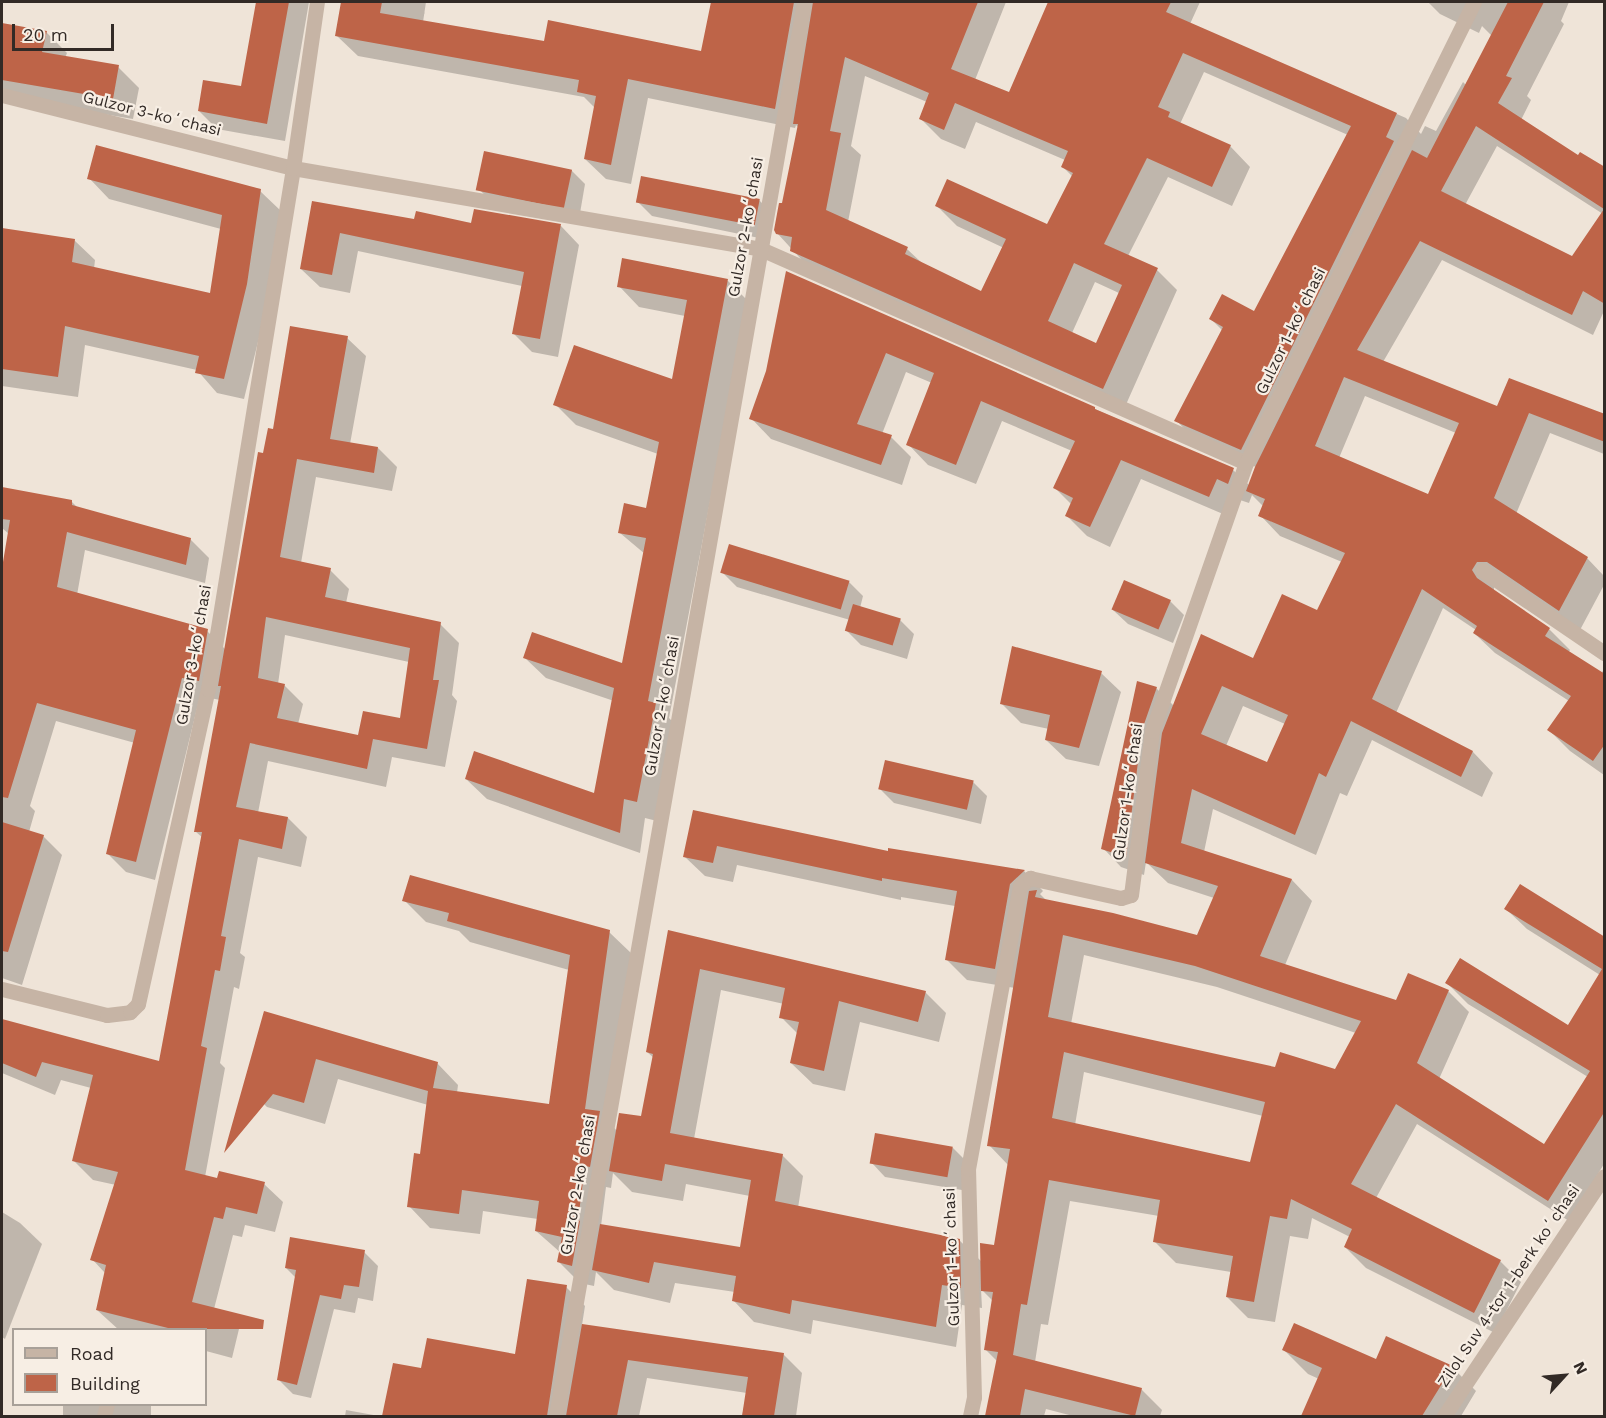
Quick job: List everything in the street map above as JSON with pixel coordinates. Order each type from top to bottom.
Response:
[{"type":"street","name":"Gulzor 3-koʻchasi","points":[[2,989],[107,1015],[130,1012],[138,1004],[208,689],[293,168],[317,2]]},
{"type":"street","name":"Gulzor 2-koʻchasi","points":[[556,1416],[804,2]]},
{"type":"street","name":"Gulzor 1-koʻchasi","points":[[970,1416],[974,1397],[968,1169],[1020,886],[1030,878],[1121,898],[1131,895],[1152,731],[1246,464],[1474,2]]},
{"type":"street","name":"Gulzor 3-koʻchasi","points":[[2,94],[293,168]]},
{"type":"street","points":[[293,168],[761,249],[1246,464]]},
{"type":"street","points":[[1482,570],[1605,653]]},
{"type":"street","name":"Zilol Suv 4-tor 1-berk koʻchasi","points":[[1444,1416],[1605,1176]]},
{"type":"building","points":[[256,2],[289,2],[267,124],[198,111],[203,80],[241,86]]},
{"type":"building","points":[[341,2],[382,2],[380,13],[544,41],[548,20],[701,51],[711,2],[794,2],[775,109],[628,79],[611,165],[584,159],[596,96],[577,92],[579,80],[335,36]]},
{"type":"building","points":[[813,2],[978,2],[951,69],[1009,92],[1048,2],[1171,2],[1166,12],[1397,113],[1386,137],[1394,141],[1241,450],[1174,421],[1223,327],[1209,319],[1222,294],[1254,311],[1351,126],[1183,53],[1158,107],[1170,112],[1168,117],[1231,145],[1212,187],[1147,158],[1104,244],[1158,268],[1103,389],[790,251],[792,237],[776,234],[774,230],[779,203],[782,203],[798,124],[793,124]],"holes":[[[845,57],[929,93],[919,119],[944,130],[955,103],[1068,151],[1061,167],[1073,173],[1047,224],[947,179],[935,206],[1006,239],[981,291],[905,254],[908,247],[826,210],[841,133],[830,131]],[[1074,263],[1122,285],[1096,343],[1048,321]]]},
{"type":"building","points":[[1508,2],[1544,2],[1506,76],[1512,78],[1498,103],[1578,155],[1580,152],[1605,167],[1605,304],[1583,291],[1572,315],[1420,241],[1357,350],[1497,406],[1509,378],[1605,414],[1605,442],[1529,413],[1494,498],[1588,557],[1559,611],[1487,562],[1477,562],[1472,570],[1477,578],[1550,628],[1545,636],[1605,674],[1605,744],[1593,761],[1547,730],[1571,696],[1473,633],[1477,626],[1422,589],[1372,699],[1473,751],[1461,777],[1351,721],[1326,777],[1319,773],[1295,835],[1192,789],[1181,843],[1292,879],[1260,956],[1396,1000],[1408,973],[1449,990],[1417,1063],[1544,1144],[1590,1071],[1445,983],[1460,958],[1568,1025],[1602,969],[1504,909],[1520,884],[1605,937],[1605,1111],[1548,1201],[1396,1104],[1351,1184],[1501,1260],[1474,1313],[1344,1247],[1352,1229],[1291,1199],[1287,1219],[1270,1216],[1254,1302],[1226,1297],[1233,1256],[1153,1242],[1160,1200],[1049,1180],[1027,1305],[1021,1304],[1013,1355],[1142,1388],[1135,1416],[1025,1389],[1020,1416],[985,1416],[998,1352],[984,1350],[993,1292],[981,1291],[980,1243],[994,1245],[1010,1149],[987,1146],[1029,891],[1037,890],[1035,897],[1113,913],[1197,935],[1218,886],[1145,863],[1162,733],[1201,634],[1253,658],[1282,594],[1317,610],[1345,553],[1258,516],[1265,499],[1246,491],[1255,467],[1412,150],[1427,158]],"holes":[[[1476,126],[1604,209],[1572,256],[1441,191]],[[1344,377],[1459,423],[1428,494],[1315,446]],[[1222,686],[1288,715],[1267,762],[1201,734]],[[1063,935],[1195,966],[1361,1021],[1335,1069],[1280,1052],[1275,1067],[1048,1017]],[[1064,1052],[1265,1102],[1250,1162],[1052,1118]]]},
{"type":"building","points":[[2,23],[47,31],[42,52],[119,65],[113,99],[2,80]]},
{"type":"building","points":[[96,145],[261,189],[247,284],[224,379],[195,373],[199,356],[65,326],[58,377],[2,369],[2,228],[75,239],[72,262],[210,293],[222,215],[87,179]]},
{"type":"building","points":[[484,151],[572,170],[564,209],[476,190]]},
{"type":"building","points":[[641,176],[760,199],[755,226],[636,203]]},
{"type":"building","points":[[312,201],[414,219],[416,211],[471,223],[474,209],[561,224],[540,339],[512,334],[524,272],[340,233],[332,275],[300,269]]},
{"type":"building","points":[[622,258],[728,279],[648,701],[656,703],[637,802],[624,799],[620,833],[465,779],[474,751],[594,793],[614,688],[523,658],[532,632],[622,663],[646,538],[618,533],[624,503],[646,508],[659,442],[553,405],[574,345],[672,379],[687,300],[617,287]]},
{"type":"building","points":[[786,271],[1095,407],[1095,409],[1234,468],[1228,484],[1217,479],[1209,497],[1121,460],[1090,527],[1065,516],[1073,498],[1053,488],[1075,441],[981,401],[956,465],[906,445],[934,373],[886,353],[857,424],[892,435],[881,465],[749,419],[766,371]]},
{"type":"building","points":[[290,326],[348,336],[330,439],[378,447],[374,473],[297,459],[280,557],[331,568],[325,597],[441,622],[433,680],[439,680],[427,749],[373,739],[367,769],[250,743],[236,807],[288,817],[282,849],[239,839],[221,936],[226,937],[220,971],[215,970],[201,1046],[207,1048],[185,1170],[217,1178],[219,1171],[265,1182],[257,1214],[226,1207],[223,1219],[214,1217],[192,1302],[264,1320],[263,1329],[168,1328],[96,1310],[106,1265],[90,1260],[118,1172],[72,1161],[93,1075],[42,1062],[36,1077],[2,1063],[2,1019],[159,1061],[202,832],[194,832],[221,686],[218,686],[258,452],[263,453],[268,428],[273,429]],"holes":[[[266,617],[410,648],[400,718],[363,711],[358,735],[277,718],[285,684],[258,678]]]},
{"type":"building","points":[[2,487],[72,500],[72,505],[191,538],[186,565],[67,532],[57,587],[208,629],[199,681],[182,678],[136,862],[106,854],[136,730],[37,703],[8,798],[2,797],[2,568],[10,520],[2,519]]},
{"type":"building","points":[[729,544],[849,581],[841,610],[720,573]]},
{"type":"building","points":[[1124,580],[1171,600],[1158,629],[1111,609]]},
{"type":"building","points":[[853,604],[901,619],[893,645],[845,631]]},
{"type":"building","points":[[1012,646],[1102,671],[1079,748],[1045,740],[1050,715],[1000,704]]},
{"type":"building","points":[[1137,681],[1157,687],[1142,730],[1126,857],[1101,849]]},
{"type":"building","points":[[885,760],[974,780],[967,810],[878,789]]},
{"type":"building","points":[[693,810],[888,851],[888,848],[1025,870],[1010,884],[995,969],[945,960],[957,891],[882,878],[882,881],[717,846],[713,863],[683,857]]},
{"type":"building","points":[[2,822],[44,835],[8,952],[2,951]]},
{"type":"building","points":[[410,875],[610,930],[585,1109],[600,1111],[590,1167],[585,1166],[578,1220],[580,1221],[572,1266],[557,1262],[562,1237],[535,1231],[539,1201],[462,1190],[459,1214],[407,1207],[414,1153],[420,1154],[428,1091],[316,1059],[304,1103],[273,1094],[224,1153],[264,1011],[438,1062],[433,1088],[549,1104],[570,955],[447,921],[449,913],[402,901]]},
{"type":"building","points":[[668,930],[926,991],[918,1022],[839,1001],[824,1071],[790,1063],[799,1022],[779,1018],[785,988],[700,969],[670,1133],[783,1154],[775,1201],[960,1239],[961,1288],[942,1285],[936,1327],[792,1300],[790,1314],[732,1301],[736,1276],[654,1262],[649,1283],[592,1270],[600,1224],[740,1247],[751,1180],[665,1164],[662,1181],[609,1171],[619,1113],[641,1116],[653,1054],[646,1052]]},
{"type":"building","points":[[875,1133],[953,1147],[947,1177],[870,1164]]},
{"type":"building","points":[[290,1237],[365,1250],[359,1287],[344,1285],[341,1299],[320,1295],[297,1385],[277,1380],[296,1270],[285,1268]]},
{"type":"building","points":[[527,1279],[567,1285],[547,1416],[382,1416],[393,1363],[421,1368],[427,1338],[515,1354]]},
{"type":"building","points":[[1294,1323],[1376,1359],[1386,1336],[1453,1366],[1422,1416],[1301,1416],[1322,1368],[1282,1350]]},
{"type":"building","points":[[582,1324],[784,1353],[774,1416],[742,1416],[748,1377],[628,1360],[617,1416],[566,1416]]}]
